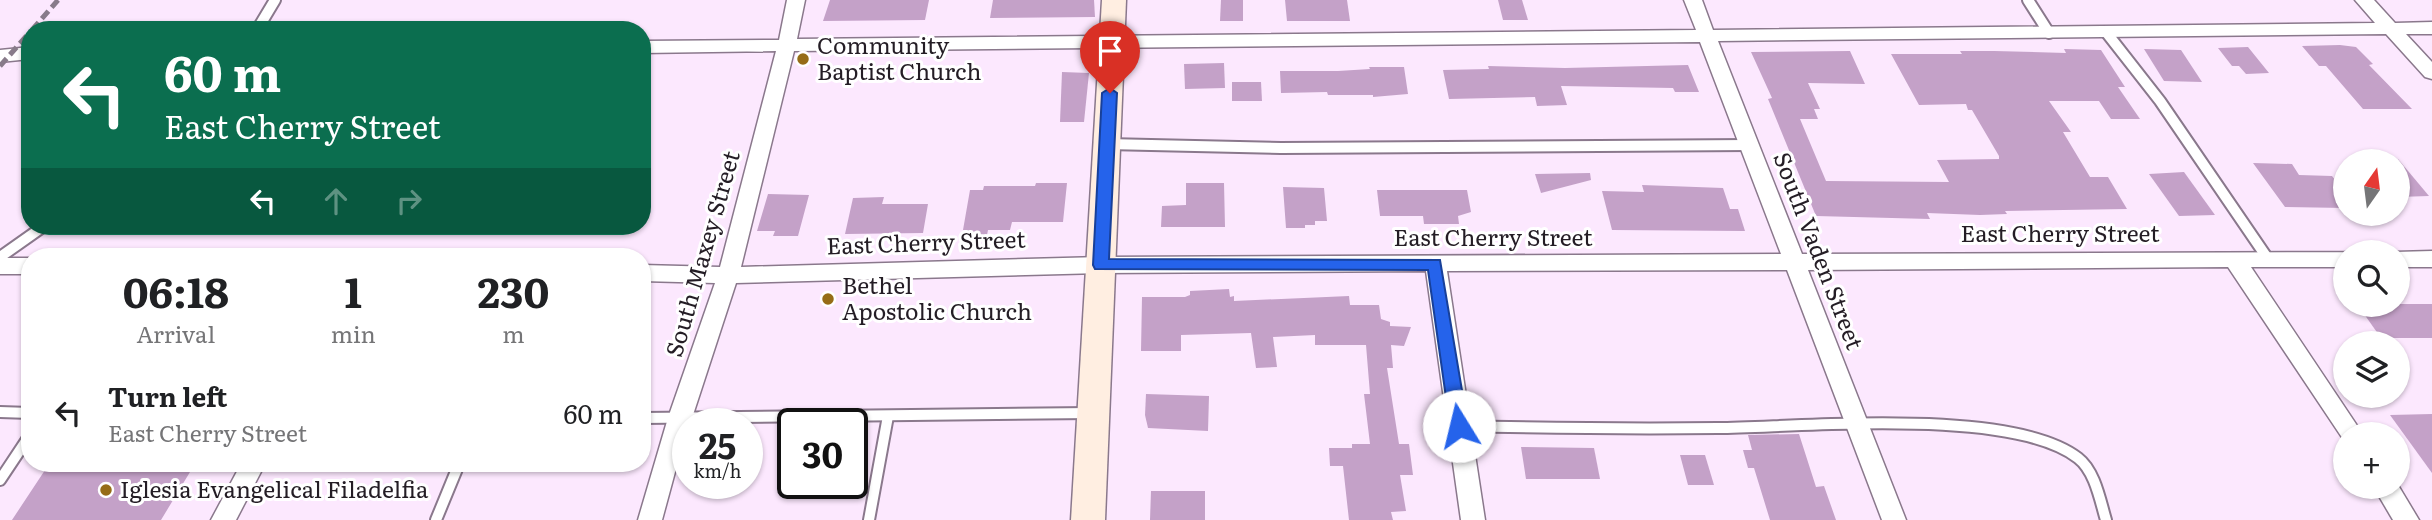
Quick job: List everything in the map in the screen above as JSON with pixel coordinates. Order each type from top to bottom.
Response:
[{"type":"street","name":"South Maxey Street","points":[[683,408],[728,275],[778,87],[796,0]]},
{"type":"street","points":[[1088,520],[1114,0]]},
{"type":"street","name":"South Vaden Street","points":[[1693,0],[1894,520]]},
{"type":"street","points":[[2364,0],[2432,73]]},
{"type":"street","points":[[651,47],[1707,38],[2432,28]]},
{"type":"street","points":[[0,56],[21,54]]},
{"type":"street","points":[[2410,259],[2432,258]]},
{"type":"street","points":[[2234,259],[2342,422]]},
{"type":"street","name":"East Cherry Street","points":[[651,273],[728,275],[1101,265],[2333,259]]},
{"type":"street","points":[[1435,264],[1473,520]]},
{"type":"street","points":[[0,266],[21,266]]},
{"type":"street","name":"South Maxey Street","points":[[650,520],[672,445]]},
{"type":"street","points":[[223,520],[249,472]]},
{"type":"street","points":[[2393,499],[2407,520]]},
{"type":"lane","points":[[262,21],[275,0]]},
{"type":"lane","points":[[2028,0],[2049,33]]},
{"type":"lane","points":[[2106,32],[2160,101],[2267,259]]},
{"type":"lane","points":[[1107,144],[1281,148],[1749,145]]},
{"type":"lane","points":[[0,257],[31,235]]},
{"type":"lane","points":[[0,412],[21,413]]},
{"type":"lane","points":[[763,417],[1094,413]]},
{"type":"lane","points":[[869,520],[888,416]]},
{"type":"lane","points":[[651,418],[672,418]]},
{"type":"lane","points":[[1459,426],[1762,428],[1856,423],[1989,430],[2026,436],[2079,458],[2095,486],[2106,520]]},
{"type":"lane","points":[[0,480],[21,448]]},
{"type":"lane","points":[[436,520],[456,472]]},
{"type":"building","points":[[830,0],[929,0],[925,20],[823,21]]},
{"type":"building","points":[[993,0],[1094,0],[1095,17],[990,18]]},
{"type":"building","points":[[1221,0],[1243,0],[1243,21],[1220,21]]},
{"type":"building","points":[[1285,0],[1347,0],[1350,21],[1287,21]]},
{"type":"building","points":[[1498,0],[1522,0],[1528,20],[1503,20]]},
{"type":"building","points":[[2302,46],[2356,47],[2373,64],[2369,65],[2412,109],[2363,109],[2326,66],[2319,66]]},
{"type":"building","points":[[2248,47],[2269,73],[2246,74],[2239,66],[2232,66],[2218,48]]},
{"type":"building","points":[[2064,49],[2101,50],[2125,87],[2118,87],[2140,119],[2111,119],[2099,101],[2049,101],[2071,132],[2063,132],[2090,177],[2108,177],[2127,209],[2005,211],[2007,214],[1980,215],[1927,213],[1930,219],[1816,216],[1768,99],[1772,98],[1751,52],[1850,51],[1865,84],[1808,83],[1820,109],[1814,109],[1818,119],[1800,119],[1826,181],[1949,182],[1937,160],[1999,159],[1999,156],[1966,104],[1919,105],[1891,54],[1962,54],[1960,51],[2066,53]]},
{"type":"building","points":[[2144,49],[2181,50],[2202,82],[2164,81]]},
{"type":"building","points":[[1224,63],[1225,88],[1185,89],[1184,64]]},
{"type":"building","points":[[1688,65],[1699,92],[1675,92],[1673,88],[1561,86],[1567,105],[1537,106],[1535,97],[1449,99],[1443,70],[1489,69],[1488,66],[1565,68]]},
{"type":"building","points":[[1369,67],[1404,67],[1408,94],[1373,97],[1328,95],[1327,92],[1281,93],[1280,71],[1338,71],[1370,69]]},
{"type":"building","points":[[1062,72],[1089,73],[1084,122],[1060,122]]},
{"type":"building","points":[[1232,82],[1261,82],[1262,101],[1232,101]]},
{"type":"building","points":[[2253,163],[2292,164],[2299,175],[2333,177],[2333,208],[2285,207]]},
{"type":"building","points":[[2184,172],[2215,215],[2179,216],[2149,174]]},
{"type":"building","points":[[1590,173],[1591,180],[1541,193],[1535,174]]},
{"type":"building","points":[[2410,173],[2429,196],[2410,197]]},
{"type":"building","points":[[1036,183],[1067,183],[1063,222],[1012,222],[1010,230],[988,230],[987,235],[965,235],[966,230],[963,230],[970,190],[983,190],[984,186],[1035,186]]},
{"type":"building","points":[[1186,183],[1224,183],[1225,227],[1161,227],[1162,206],[1186,205]]},
{"type":"building","points":[[1642,185],[1723,188],[1730,209],[1738,209],[1745,231],[1612,230],[1602,191],[1644,192]]},
{"type":"building","points":[[1283,187],[1324,188],[1327,221],[1315,221],[1315,225],[1305,225],[1305,228],[1286,228]]},
{"type":"building","points":[[1377,190],[1467,190],[1471,212],[1458,216],[1459,224],[1424,224],[1423,216],[1380,216]]},
{"type":"building","points":[[768,194],[809,195],[798,236],[773,236],[775,231],[757,231]]},
{"type":"building","points":[[884,197],[882,204],[928,204],[923,233],[845,234],[853,198]]},
{"type":"building","points":[[1229,289],[1230,297],[1234,296],[1234,301],[1349,296],[1350,305],[1379,305],[1381,319],[1390,322],[1390,326],[1411,327],[1404,346],[1391,345],[1393,368],[1387,368],[1399,444],[1409,444],[1413,475],[1400,475],[1406,511],[1391,512],[1393,520],[1349,520],[1343,466],[1330,466],[1329,448],[1352,448],[1352,444],[1370,444],[1364,394],[1370,394],[1366,345],[1315,345],[1315,335],[1273,337],[1277,367],[1256,368],[1251,333],[1181,335],[1181,351],[1141,351],[1142,297],[1185,297],[1190,295],[1190,291]]},
{"type":"building","points":[[2410,304],[2432,304],[2432,338],[2410,338],[2410,331],[2376,331],[2366,317],[2410,317]]},
{"type":"building","points":[[1146,394],[1209,396],[1208,431],[1148,428],[1145,415]]},
{"type":"building","points":[[2432,414],[2432,473],[2410,443],[2410,422],[2395,422],[2390,415]]},
{"type":"building","points":[[1799,434],[1816,487],[1824,486],[1836,520],[1770,520],[1754,468],[1748,468],[1743,450],[1752,450],[1748,435]]},
{"type":"building","points":[[1521,447],[1594,448],[1600,479],[1526,479]]},
{"type":"building","points":[[1680,455],[1705,455],[1714,485],[1688,485]]},
{"type":"building","name":"Iglesia Evangelical Filadelfia","points":[[44,472],[190,472],[161,520],[12,520]]},
{"type":"building","points":[[1151,491],[1205,491],[1205,520],[1150,520]]},
{"type":"railway","points":[[40,21],[58,0]]},
{"type":"railway","points":[[0,66],[21,42]]},
{"type":"place","name":"Community Baptist Church","points":[[803,59]]},
{"type":"place","name":"Bethel Apostolic Church","points":[[828,299]]},
{"type":"place","name":"Iglesia Evangelical Filadelfia","points":[[106,490]]},
{"type":"route","points":[[1110,93],[1101,265],[1435,264],[1459,426]]}]
